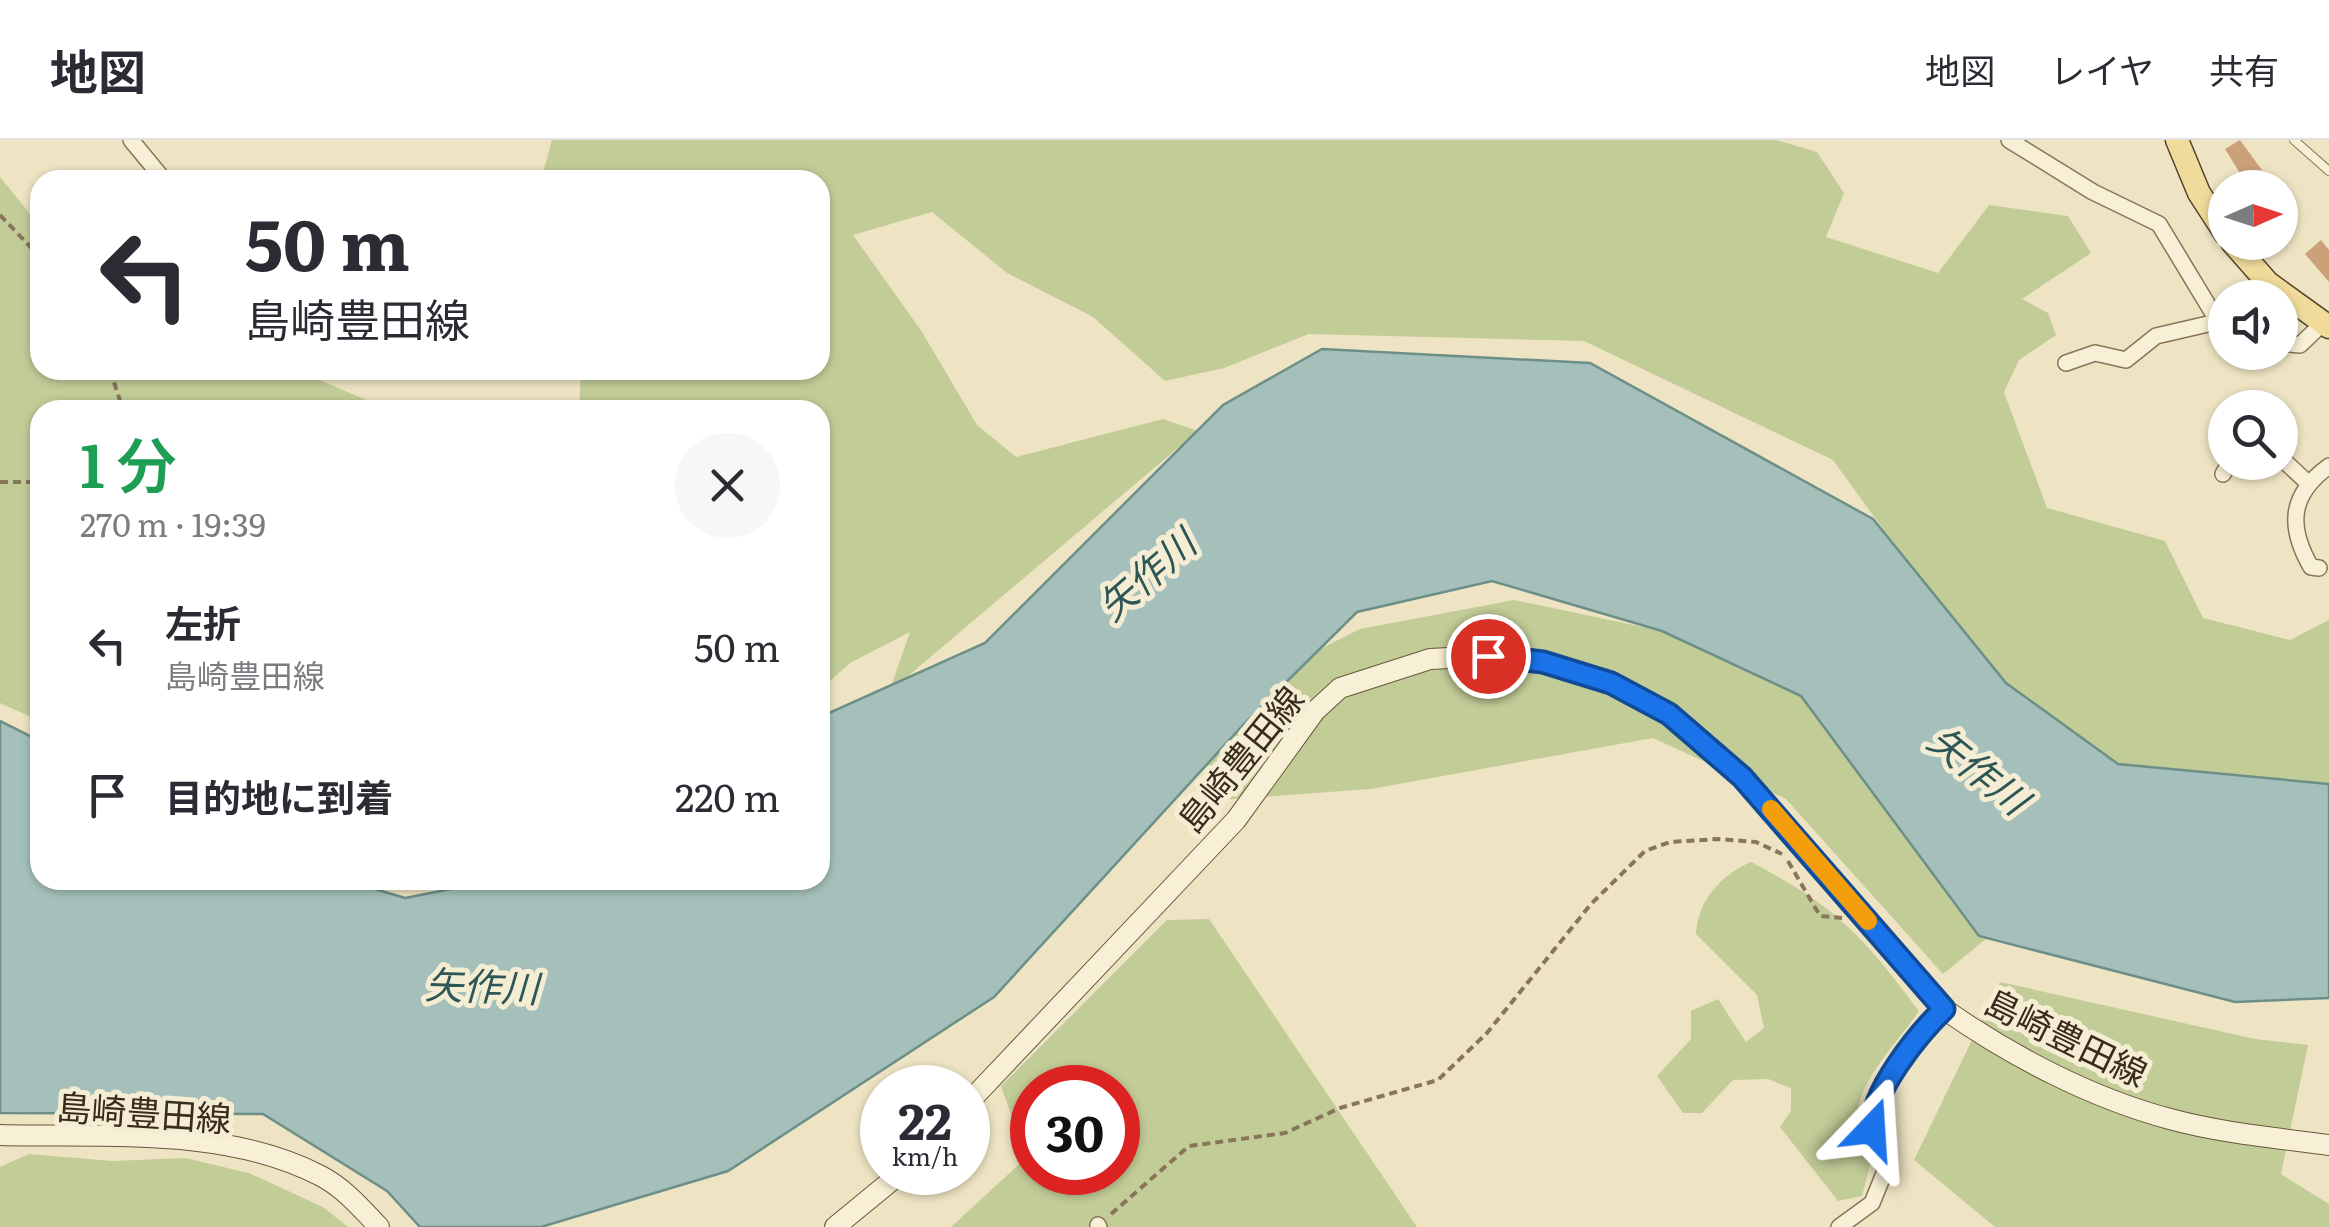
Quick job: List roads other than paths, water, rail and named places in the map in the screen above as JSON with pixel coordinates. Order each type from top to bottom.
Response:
[{"type":"main road","points":[[2178,140],[2208,208]]},
{"type":"main road","points":[[2247,260],[2268,284],[2325,326]]},
{"type":"main road","name":"島崎豊田線","points":[[990,1080],[1236,820],[1315,711],[1340,688],[1430,658],[1488,656],[1543,662],[1611,683],[1669,714],[1742,777],[1944,1009],[1985,1038],[2117,1103],[2174,1120],[2329,1145]]},
{"type":"main road","name":"島崎豊田線","points":[[0,1135],[223,1144],[319,1175],[345,1192],[379,1227]]},
{"type":"main road","points":[[835,1227],[874,1195]]},
{"type":"street","points":[[131,140],[156,170]]},
{"type":"street","points":[[2009,140],[2093,192],[2159,224],[2208,299]]},
{"type":"street","points":[[2066,363],[2095,354],[2126,360],[2156,336],[2208,325]]},
{"type":"street","points":[[2298,344],[2325,326]]},
{"type":"street","points":[[2319,568],[2312,567],[2295,539],[2302,491],[2329,466]]},
{"type":"street","points":[[2298,474],[2310,484]]},
{"type":"street","points":[[1839,1227],[1872,1203],[1885,1171],[1871,1112],[1920,1032],[1944,1009]]},
{"type":"lane","points":[[2294,140],[2329,172]]},
{"type":"water","name":"矢作川","points":[[1322,349],[1590,363],[1873,519],[2006,683],[2118,764],[2329,784],[2329,998],[2235,1002],[1979,936],[1801,696],[1662,631],[1492,581],[1357,612],[1243,725],[994,997],[890,1065],[860,1065],[860,1085],[728,1171],[541,1227],[420,1227],[387,1191],[263,1114],[0,1113],[0,721],[30,736],[30,890],[378,890],[405,898],[446,890],[830,890],[830,713],[985,643],[1223,405]]}]
